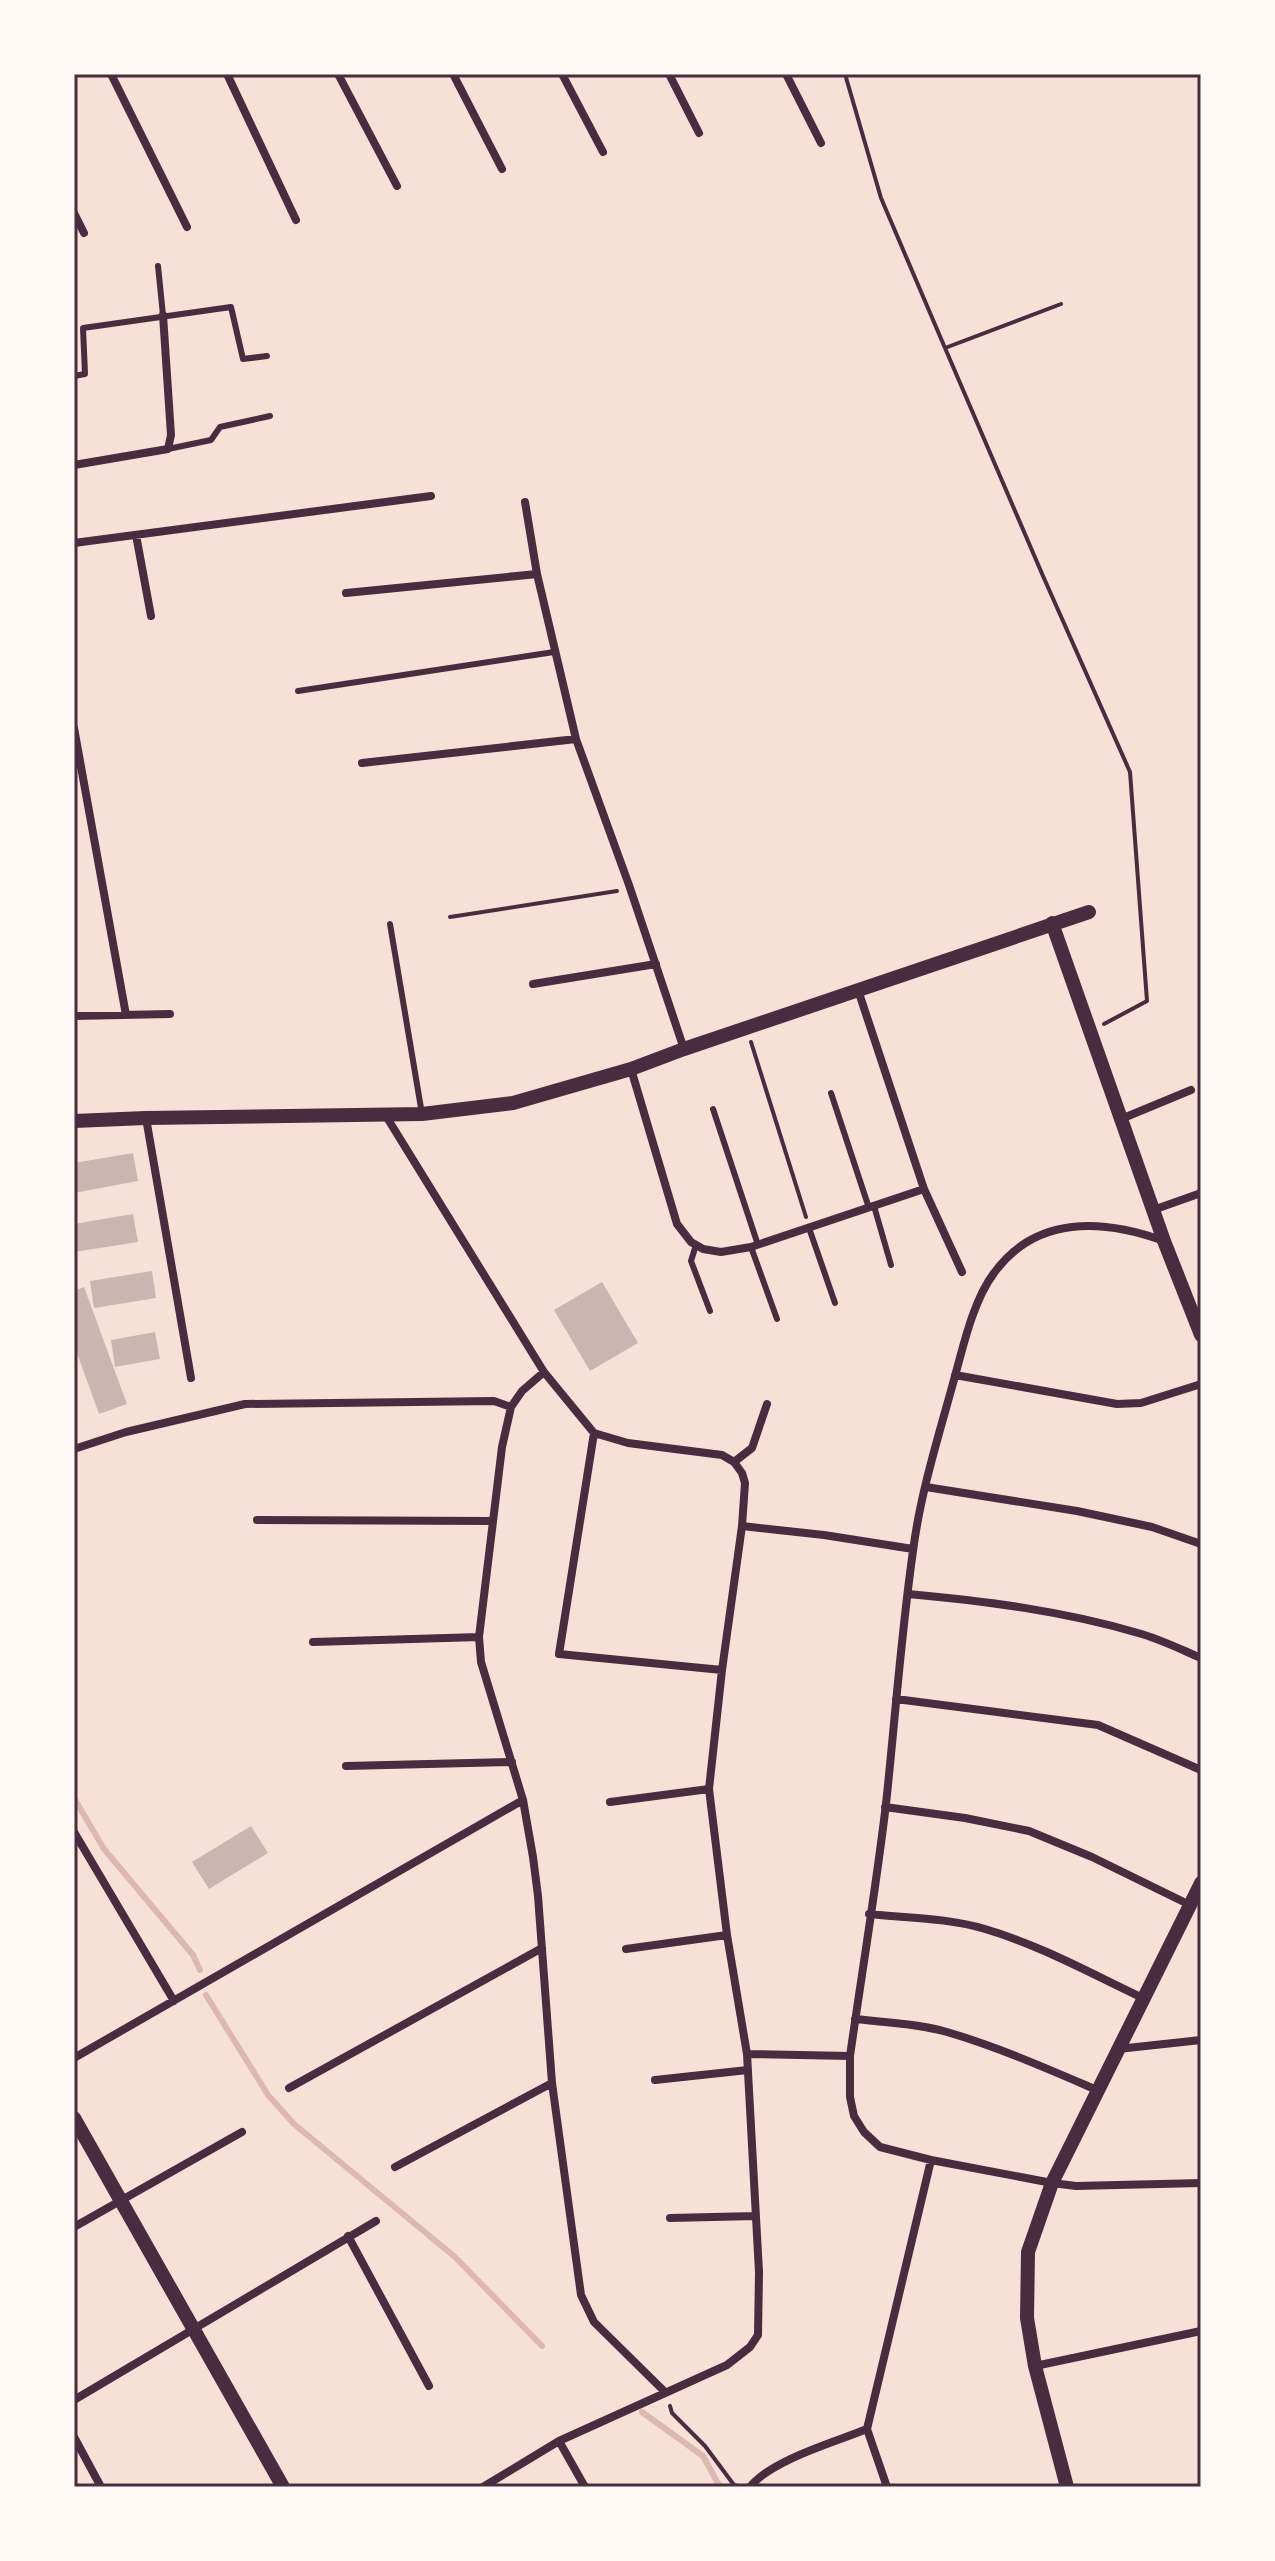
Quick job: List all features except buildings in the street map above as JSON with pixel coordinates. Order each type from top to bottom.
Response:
[{"type":"street","points":[[111,74],[187,227]]},
{"type":"street","points":[[227,74],[296,220]]},
{"type":"street","points":[[338,74],[397,186]]},
{"type":"street","points":[[453,74],[502,169]]},
{"type":"street","points":[[562,74],[603,152]]},
{"type":"street","points":[[669,74],[699,133]]},
{"type":"street","points":[[786,74],[821,143]]},
{"type":"street","points":[[74,213],[84,233]]},
{"type":"street","points":[[74,465],[168,449],[171,435],[163,315]]},
{"type":"street","points":[[74,543],[431,496]]},
{"type":"street","points":[[525,502],[537,574],[576,739],[631,889],[684,1049]]},
{"type":"street","points":[[136,535],[151,616]]},
{"type":"street","points":[[346,593],[537,574]]},
{"type":"street","points":[[74,728],[126,1015]]},
{"type":"street","points":[[362,763],[576,739]]},
{"type":"street","points":[[74,1121],[386,1116],[513,1103],[631,1069],[1089,912]]},
{"type":"street","points":[[1052,923],[1164,1241],[1197,1313],[1201,1335]]},
{"type":"street","points":[[533,984],[656,964]]},
{"type":"street","points":[[858,990],[924,1189],[962,1272]]},
{"type":"street","points":[[74,1016],[170,1014]]},
{"type":"street","points":[[631,1069],[677,1224],[696,1245],[721,1252],[755,1246],[924,1189]]},
{"type":"street","points":[[1121,1119],[1191,1090]]},
{"type":"street","points":[[386,1116],[544,1372],[594,1433],[628,1443],[722,1455],[734,1462],[745,1483],[709,1789],[727,1935],[747,2054],[759,2272],[758,2335],[750,2347],[727,2365],[559,2441],[483,2487]]},
{"type":"street","points":[[146,1118],[191,1378]]},
{"type":"street","points":[[1153,1210],[1201,1193]]},
{"type":"street","points":[[1164,1241],[1107,1225],[1068,1227],[1026,1244],[993,1274],[979,1302],[955,1375],[913,1549],[885,1807],[850,2056],[850,2097],[854,2116],[864,2132],[880,2147],[931,2160],[1076,2186],[1201,2183]]},
{"type":"street","points":[[544,1372],[522,1391],[511,1407],[502,1447],[479,1637],[481,1662],[523,1800],[536,1883],[552,2083],[581,2295],[594,2322],[665,2392]]},
{"type":"street","points":[[955,1375],[1117,1404],[1141,1403],[1201,1384]]},
{"type":"street","points":[[74,1449],[126,1432],[245,1404],[494,1401],[511,1407]]},
{"type":"street","points":[[734,1462],[752,1448],[767,1404]]},
{"type":"street","points":[[594,1433],[559,1654],[722,1670]]},
{"type":"street","points":[[926,1487],[1092,1514],[1152,1527],[1201,1544]]},
{"type":"street","points":[[257,1520],[492,1521]]},
{"type":"street","points":[[742,1526],[913,1549]]},
{"type":"street","points":[[908,1594],[979,1601],[1070,1617],[1140,1633],[1201,1658]]},
{"type":"street","points":[[313,1642],[479,1637]]},
{"type":"street","points":[[896,1699],[1098,1725],[1201,1770]]},
{"type":"street","points":[[346,1766],[512,1762]]},
{"type":"street","points":[[610,1802],[709,1789]]},
{"type":"street","points":[[74,2058],[523,1800]]},
{"type":"street","points":[[885,1807],[1029,1831],[1104,1862],[1190,1905]]},
{"type":"street","points":[[74,1832],[174,2001]]},
{"type":"street","points":[[1067,2487],[1035,2366],[1027,2318],[1028,2252],[1052,2183],[1201,1883]]},
{"type":"street","points":[[869,1914],[984,1928],[1050,1953],[1143,1998]]},
{"type":"street","points":[[626,1949],[727,1935]]},
{"type":"street","points":[[289,2088],[542,1948]]},
{"type":"street","points":[[855,2019],[945,2032],[1029,2060],[1097,2090]]},
{"type":"street","points":[[1117,2049],[1201,2040]]},
{"type":"street","points":[[747,2054],[850,2056]]},
{"type":"street","points":[[655,2080],[748,2070]]},
{"type":"street","points":[[395,2167],[552,2083]]},
{"type":"street","points":[[74,2118],[283,2487]]},
{"type":"street","points":[[74,2227],[242,2132]]},
{"type":"street","points":[[887,2487],[867,2429],[931,2160]]},
{"type":"street","points":[[670,2218],[756,2216]]},
{"type":"street","points":[[74,2400],[376,2221]]},
{"type":"street","points":[[348,2236],[429,2386]]},
{"type":"street","points":[[1035,2366],[1201,2331]]},
{"type":"street","points":[[750,2486],[776,2466],[867,2429]]},
{"type":"street","points":[[74,2437],[101,2487]]},
{"type":"street","points":[[559,2441],[585,2487]]},
{"type":"lane","points":[[158,266],[163,315]]},
{"type":"lane","points":[[74,376],[85,374],[83,328],[231,307],[243,359],[267,356]]},
{"type":"lane","points":[[168,449],[211,440],[220,427],[270,416]]},
{"type":"lane","points":[[298,691],[554,652]]},
{"type":"lane","points":[[390,924],[422,1114]]},
{"type":"lane","points":[[831,1093],[891,1265]]},
{"type":"lane","points":[[713,1109],[777,1319]]},
{"type":"lane","points":[[809,1228],[835,1303]]},
{"type":"lane","points":[[696,1245],[691,1261],[710,1311]]},
{"type":"path","points":[[845,74],[881,198],[1130,772],[1147,1001],[1089,1031]]},
{"type":"path","points":[[945,348],[1061,304]]},
{"type":"path","points":[[450,917],[631,889]]},
{"type":"path","points":[[747,1028],[809,1228]]},
{"type":"path","points":[[665,2392],[672,2413],[705,2446],[734,2485],[750,2486]]},
{"type":"waterway","points":[[74,1798],[104,1849],[193,1955],[200,1970]]},
{"type":"waterway","points":[[206,1995],[268,2095],[294,2124],[455,2257],[542,2346]]},
{"type":"waterway","points":[[642,2412],[703,2456],[720,2487]]}]
